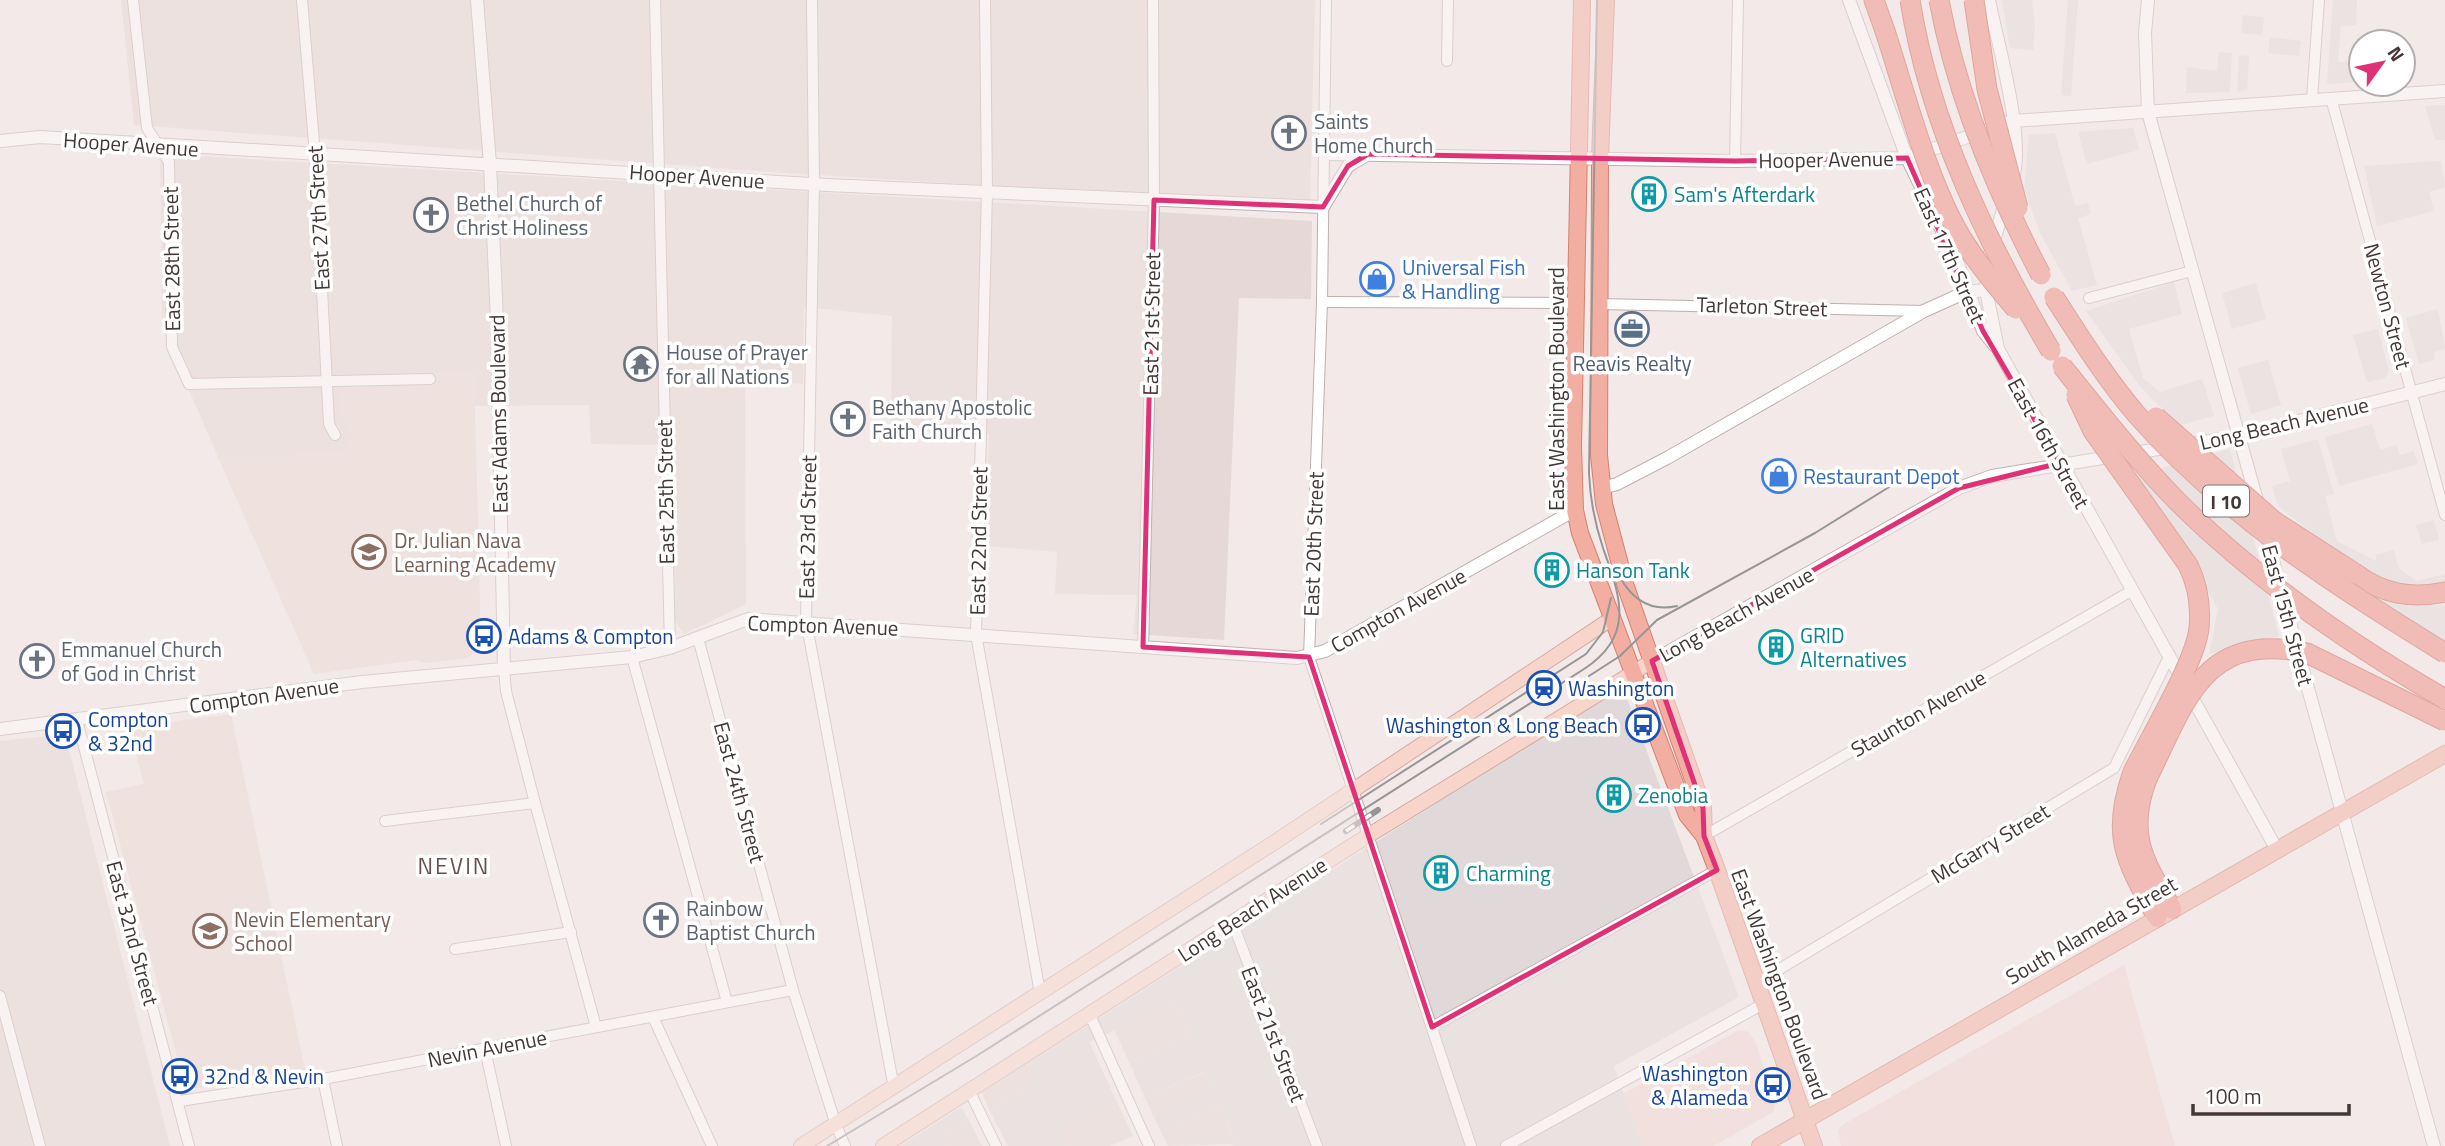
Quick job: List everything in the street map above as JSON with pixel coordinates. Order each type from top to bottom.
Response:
[{"type":"highway","points":[[1874,0],[1933,174],[1959,234],[1980,267],[2056,358],[2093,431],[2166,532],[2196,582],[2199,631],[2140,776],[2138,841],[2165,913]]},
{"type":"highway","name":"I 10","points":[[1910,0],[1930,87],[1955,159],[2012,285],[2056,358],[2120,439],[2176,499],[2239,558],[2307,612],[2445,699]]},
{"type":"highway","name":"I 10","points":[[1939,0],[1969,114],[2008,211],[2054,297],[2137,415],[2192,471],[2302,563],[2445,653]]},
{"type":"highway","points":[[1973,0],[1990,103],[2014,197],[2041,275]]},
{"type":"highway","points":[[2054,297],[2151,412],[2274,521],[2377,589],[2404,596],[2445,592]]},
{"type":"highway","points":[[2140,776],[2192,689],[2223,661],[2257,648],[2282,647],[2307,653],[2445,721]]},
{"type":"main road","name":"East Washington Boulevard","points":[[1582,0],[1575,303],[1575,510],[1605,623],[1631,672],[1687,815],[1704,836],[1814,1146]]},
{"type":"main road","name":"East Washington Boulevard","points":[[1606,0],[1600,159],[1599,455],[1602,488],[1615,548],[1703,808],[1704,836]]},
{"type":"main road","points":[[1605,623],[1620,616],[1628,619],[1644,638]]},
{"type":"main road","name":"Long Beach Avenue","points":[[801,1146],[1352,791],[1605,623]]},
{"type":"main road","name":"Long Beach Avenue","points":[[883,1146],[1232,921],[1652,661]]},
{"type":"main road","name":"South Alameda Street","points":[[1760,1146],[2276,848],[2445,754]]},
{"type":"street","name":"East 28th Street","points":[[133,0],[147,128],[169,162],[172,347],[189,384],[327,381]]},
{"type":"street","name":"East 27th Street","points":[[302,0],[315,155],[329,424],[335,435]]},
{"type":"street","name":"East Adams Boulevard","points":[[477,0],[491,163],[506,691],[596,1027]]},
{"type":"street","name":"East 25th Street","points":[[655,0],[670,648]]},
{"type":"street","name":"East 23rd Street","points":[[812,0],[814,184],[806,621],[894,1088]]},
{"type":"street","name":"East 22nd Street","points":[[985,0],[987,192],[976,634],[1040,993]]},
{"type":"street","name":"East 21st Street","points":[[1143,647],[1154,200],[1153,0]]},
{"type":"street","name":"East 20th Street","points":[[1326,0],[1322,302],[1309,657],[1471,1146]]},
{"type":"street","points":[[1447,61],[1448,0]]},
{"type":"street","points":[[1735,161],[1738,0]]},
{"type":"street","name":"East 17th Street","points":[[1849,0],[1907,158],[1958,264],[1966,292],[1983,331],[1998,349]]},
{"type":"street","name":"East 16th Street","points":[[1989,0],[2013,121],[2016,167],[1988,261],[1986,290],[1998,349],[2276,848]]},
{"type":"street","name":"East 15th Street","points":[[2148,0],[2145,33],[2148,112],[2434,1146]]},
{"type":"street","points":[[2312,99],[2319,0]]},
{"type":"street","name":"Hooper Avenue","points":[[1324,154],[1735,161],[1907,158],[2013,121],[2445,91]]},
{"type":"street","name":"Newton Street","points":[[2331,98],[2445,515]]},
{"type":"street","name":"Hooper Avenue","points":[[0,141],[40,137],[814,184],[1323,207]]},
{"type":"street","points":[[1323,207],[1348,166],[1368,154]]},
{"type":"street","points":[[2089,298],[2192,271]]},
{"type":"street","points":[[1602,488],[1617,484],[1667,458],[1924,311],[1966,292],[1986,290]]},
{"type":"street","points":[[1322,302],[1575,303]]},
{"type":"street","name":"Tarleton Street","points":[[1600,304],[1924,311]]},
{"type":"street","points":[[327,381],[430,379]]},
{"type":"street","name":"Long Beach Avenue","points":[[1652,661],[1959,488],[1992,476],[2239,436],[2445,384]]},
{"type":"street","name":"Compton Avenue","points":[[0,728],[362,682],[632,657],[670,648],[748,619],[1309,657],[1575,510]]},
{"type":"street","name":"Staunton Avenue","points":[[1704,836],[2133,590]]},
{"type":"street","name":"East 24th Street","points":[[698,638],[793,990],[845,1146]]},
{"type":"street","name":"McGarry Street","points":[[1758,982],[2115,768],[2170,656]]},
{"type":"street","points":[[632,657],[727,1002]]},
{"type":"street","name":"East 32nd Street","points":[[77,720],[180,1101],[189,1146]]},
{"type":"street","points":[[385,821],[535,803]]},
{"type":"street","points":[[1432,1027],[1717,870]]},
{"type":"street","name":"East 21st Street","points":[[1232,921],[1317,1146]]},
{"type":"street","points":[[455,948],[571,932]]},
{"type":"street","name":"Nevin Avenue","points":[[180,1101],[323,1079],[793,990]]},
{"type":"street","points":[[0,996],[40,1146]]},
{"type":"street","points":[[1506,1146],[1765,1003]]},
{"type":"street","points":[[1089,1013],[1150,1146]]},
{"type":"street","points":[[653,1017],[712,1146]]},
{"type":"street","points":[[485,1049],[506,1146]]},
{"type":"street","points":[[323,1079],[337,1146]]},
{"type":"street","points":[[970,1092],[996,1146]]},
{"type":"highlighted area","points":[[1368,154],[1735,161],[1907,158],[1983,331],[2060,463],[1959,488],[1652,661],[1703,808],[1704,836],[1717,870],[1432,1027],[1309,657],[1143,647],[1154,200],[1323,207],[1348,166]]},
{"type":"shaded area","points":[[121,0],[1315,0],[1310,205],[770,172],[134,125]]},
{"type":"shaded area","points":[[2002,0],[2032,0],[2035,25],[2033,50],[2010,48]]},
{"type":"shaded area","points":[[2068,0],[2078,0],[2071,96],[2061,95]]},
{"type":"shaded area","points":[[2333,0],[2357,0],[2356,25],[2341,26],[2338,62],[2347,62],[2347,83],[2327,84]]},
{"type":"shaded area","points":[[2243,15],[2264,17],[2262,35],[2241,33]]},
{"type":"shaded area","points":[[2270,37],[2301,41],[2299,56],[2268,53]]},
{"type":"shaded area","points":[[2219,52],[2232,53],[2230,92],[2186,93],[2187,67],[2217,71]]},
{"type":"shaded area","points":[[2239,55],[2249,56],[2247,90],[2237,92]]},
{"type":"shaded area","points":[[2445,105],[2445,140],[2435,140],[2425,106]]},
{"type":"shaded area","points":[[2133,128],[2139,150],[2087,164],[2078,132]]},
{"type":"shaded area","points":[[2055,133],[2075,206],[2088,203],[2091,214],[2078,218],[2097,285],[2072,291],[2040,233],[2024,189],[2029,135]]},
{"type":"shaded area","points":[[160,154],[1312,221],[1311,299],[1239,298],[1224,640],[1133,634],[1137,595],[1055,594],[1057,552],[985,546],[989,434],[891,422],[892,316],[804,307],[803,384],[745,380],[746,604],[684,634],[675,621],[674,445],[591,444],[589,405],[475,406],[474,371],[342,414],[353,434],[350,448],[342,455],[218,457],[162,328]]},
{"type":"shaded area","points":[[2441,161],[2445,187],[2429,192],[2434,211],[2377,226],[2364,166]]},
{"type":"shaded area","points":[[2174,282],[2182,314],[2129,329],[2143,378],[2160,392],[2202,379],[2214,416],[2180,425],[2142,389],[2086,311]]},
{"type":"shaded area","points":[[2256,283],[2266,319],[2232,329],[2222,293]]},
{"type":"shaded area","points":[[2438,309],[2445,349],[2434,352],[2435,360],[2419,364],[2406,318]]},
{"type":"shaded area","points":[[2378,329],[2389,371],[2385,378],[2367,382],[2353,335]]},
{"type":"shaded area","points":[[2268,360],[2281,405],[2251,414],[2238,368]]},
{"type":"shaded area","name":"Dr. Julian Nava Learning Academy","points":[[474,371],[481,646],[468,658],[426,663],[416,660],[314,674],[218,457],[327,453],[336,456],[347,451],[353,434],[342,414],[340,376]]},
{"type":"shaded area","points":[[2372,424],[2380,450],[2397,445],[2400,455],[2414,451],[2418,464],[2339,486],[2325,437]]},
{"type":"shaded area","points":[[2318,439],[2334,494],[2325,496],[2337,541],[2376,561],[2376,555],[2394,550],[2399,569],[2417,581],[2445,574],[2445,585],[2413,591],[2385,582],[2338,554],[2278,506],[2272,486],[2290,481],[2281,449]]},
{"type":"shaded area","points":[[2230,449],[2279,636],[2209,654],[2218,609],[2188,555],[2136,475]]},
{"type":"shaded area","points":[[2434,520],[2439,540],[2422,544],[2416,525]]},
{"type":"shaded area","points":[[2345,575],[2392,602],[2411,606],[2445,605],[2445,642],[2382,605]]},
{"type":"shaded area","points":[[1622,685],[1739,997],[1614,1066],[1642,1146],[1231,1146],[1236,1143],[1220,1106],[1161,1132],[1153,1115],[1212,1088],[1204,1072],[1145,1098],[1130,1064],[1190,1035],[1176,1002],[1089,1042],[1117,1102],[1059,1129],[1067,1146],[1008,1146],[990,1111],[1035,1082],[1027,1064]]},
{"type":"shaded area","name":"Nevin Elementary School","points":[[231,714],[305,1070],[186,1090],[106,792],[144,784],[129,727]]},
{"type":"shaded area","points":[[65,734],[170,1146],[0,1146],[0,741]]},
{"type":"shaded area","points":[[2124,965],[2175,1146],[1841,1146],[1838,1131],[1842,1125]]},
{"type":"shaded area","points":[[1176,1002],[1190,1035],[1130,1064],[1114,1030]]},
{"type":"shaded area","points":[[1739,1030],[1749,1032],[1756,1044],[1776,1101],[1773,1112],[1714,1146],[1642,1146],[1623,1094]]},
{"type":"shaded area","points":[[1027,1064],[1035,1082],[990,1111],[982,1092]]},
{"type":"shaded area","points":[[1205,1072],[1212,1089],[1153,1115],[1145,1098]]},
{"type":"shaded area","points":[[1117,1102],[1133,1136],[1110,1146],[1067,1146],[1058,1129]]},
{"type":"shaded area","points":[[1220,1106],[1236,1144],[1168,1146],[1161,1132]]},
{"type":"shaded area","points":[[961,1107],[969,1120],[942,1137],[947,1146],[900,1146]]},
{"type":"shaded area","points":[[969,1120],[982,1146],[947,1146],[942,1137]]},
{"type":"tram line","points":[[827,1146],[978,1055],[1584,669],[1600,656],[1611,642],[1617,628],[1618,598],[1595,520],[1589,473],[1597,0]]},
{"type":"tram line","points":[[1589,676],[1620,656],[1657,620],[1815,533],[1894,484]]},
{"type":"tram line","points":[[1620,577],[1630,592],[1643,602],[1658,607],[1677,606]]},
{"type":"tram line","points":[[1321,824],[1586,654],[1603,632],[1611,598]]},
{"type":"railway","points":[[1346,831],[1378,810]]},
{"type":"place","name":"Saints Home Church","points":[[1289,133]]},
{"type":"place","name":"Sam's Afterdark","points":[[1649,194]]},
{"type":"place","name":"Bethel Church of Christ Holiness","points":[[431,215]]},
{"type":"place","name":"Universal Fish & Handling","points":[[1377,279]]},
{"type":"place","name":"Reavis Realty","points":[[1632,329]]},
{"type":"place","name":"House of Prayer for all Nations","points":[[641,364]]},
{"type":"place","name":"Bethany Apostolic Faith Church","points":[[848,419]]},
{"type":"place","name":"Restaurant Depot","points":[[1779,476]]},
{"type":"place","name":"Dr. Julian Nava Learning Academy","points":[[369,552]]},
{"type":"place","name":"Hanson Tank","points":[[1552,570]]},
{"type":"place","name":"Adams & Compton","points":[[484,636]]},
{"type":"place","name":"GRID Alternatives","points":[[1776,647]]},
{"type":"place","name":"Emmanuel Church of God in Christ","points":[[37,661]]},
{"type":"place","name":"Washington","points":[[1544,688]]},
{"type":"place","name":"Washington & Long Beach","points":[[1643,725]]},
{"type":"place","name":"Compton & 32nd","points":[[63,731]]},
{"type":"place","name":"Zenobia","points":[[1614,795]]},
{"type":"place","name":"Charming","points":[[1441,873]]},
{"type":"place","name":"Rainbow Baptist Church","points":[[661,920]]},
{"type":"place","name":"Nevin Elementary School","points":[[210,931]]},
{"type":"place","name":"32nd & Nevin","points":[[180,1076]]},
{"type":"place","name":"Washington & Alameda","points":[[1773,1085]]},
{"type":"district","name":"NEVIN","points":[[454,865]]}]
